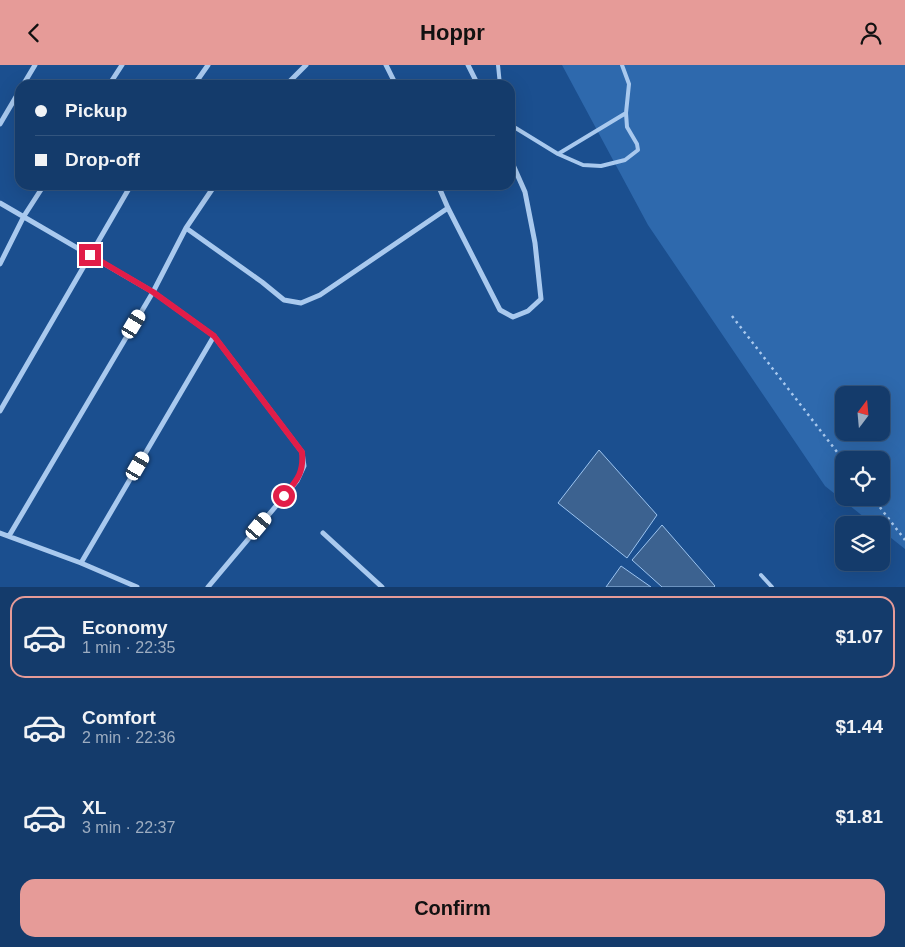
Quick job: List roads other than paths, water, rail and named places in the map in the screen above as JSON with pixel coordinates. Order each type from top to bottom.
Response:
[{"type":"street","points":[[26,80],[35,65]]},
{"type":"street","points":[[112,80],[122,65]]},
{"type":"street","points":[[198,80],[208,65]]},
{"type":"street","points":[[294,80],[306,65]]},
{"type":"street","points":[[386,65],[394,80]]},
{"type":"street","points":[[468,65],[476,80]]},
{"type":"street","points":[[0,124],[15,98]]},
{"type":"street","points":[[440,190],[500,309],[513,317],[528,311],[541,299],[535,243],[525,192],[515,169]]},
{"type":"street","points":[[0,264],[24,216],[41,190]]},
{"type":"street","points":[[0,411],[128,190]]},
{"type":"street","points":[[9,536],[153,292],[186,228],[212,190]]},
{"type":"street","points":[[0,203],[153,292],[214,336],[302,452],[304,466],[297,481],[208,587]]},
{"type":"street","points":[[186,228],[284,300],[301,303],[320,295],[448,208]]},
{"type":"street","points":[[81,563],[214,336]]},
{"type":"street","points":[[0,533],[81,563],[137,587]]},
{"type":"street","points":[[323,533],[382,587]]},
{"type":"lane","points":[[498,65],[500,80]]},
{"type":"lane","points":[[515,128],[558,154],[583,165],[601,166],[625,160],[638,150],[637,144],[627,127],[626,113],[629,84],[622,65]]},
{"type":"lane","points":[[558,154],[626,113]]},
{"type":"lane","points":[[761,575],[772,587]]}]
